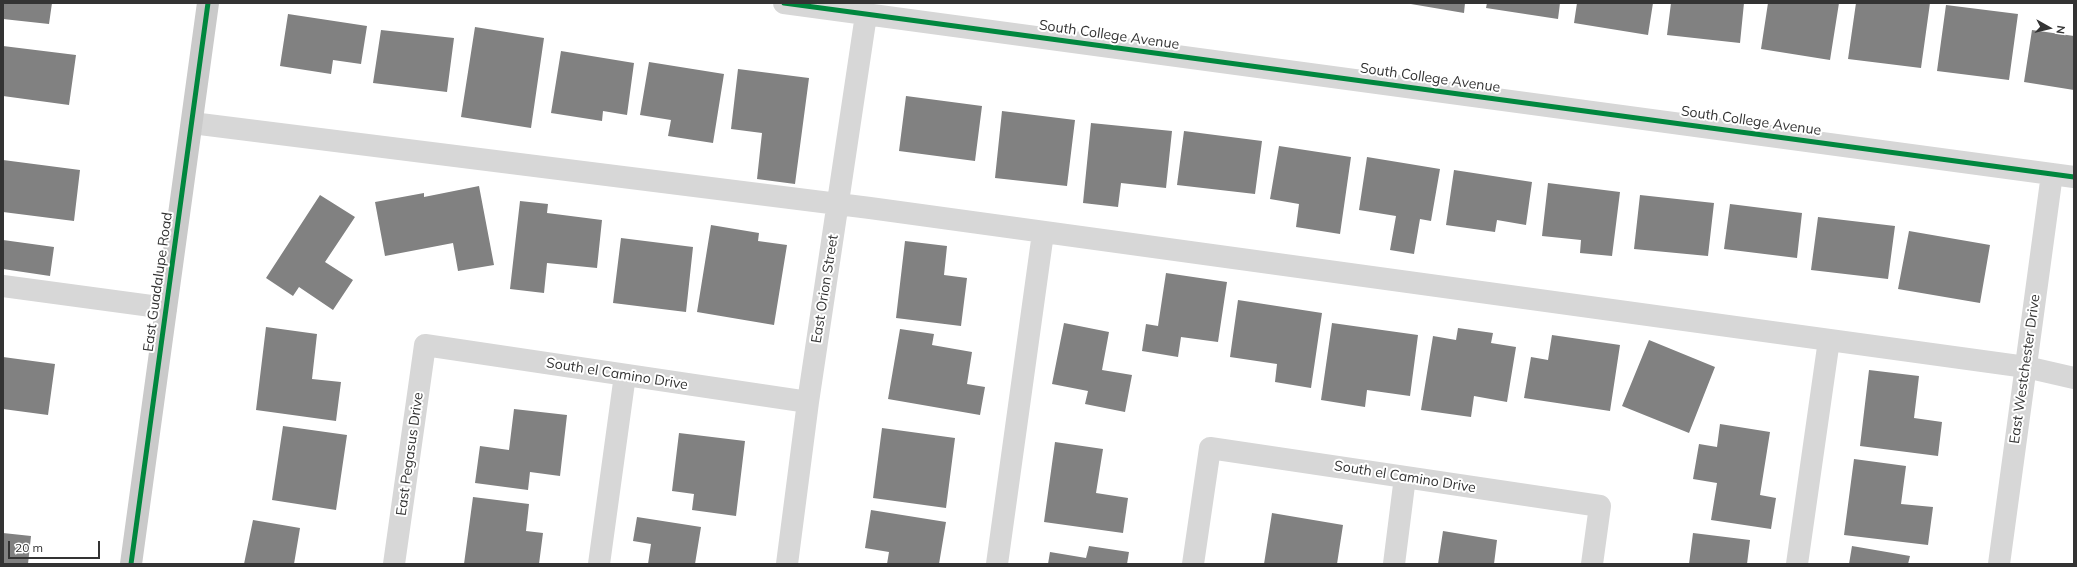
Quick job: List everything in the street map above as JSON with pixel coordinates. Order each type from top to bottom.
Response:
[{"type":"main road","name":"East Guadalupe Road","points":[[131,564],[208,3]]},
{"type":"street","name":"South College Avenue","points":[[784,3],[2074,177]]},
{"type":"street","name":"East Orion Street","points":[[787,564],[808,402],[866,15]]},
{"type":"street","points":[[192,124],[870,208],[2026,367],[2074,378]]},
{"type":"street","name":"East Westchester Drive","points":[[1998,564],[2052,174]]},
{"type":"street","points":[[997,564],[1043,233]]},
{"type":"street","points":[[3,286],[166,308]]},
{"type":"street","points":[[1797,564],[1829,340]]},
{"type":"street","name":"South el Camino Drive","points":[[425,345],[808,402]]},
{"type":"street","name":"East Pegasus Drive","points":[[394,564],[425,345]]},
{"type":"street","points":[[599,564],[625,375]]},
{"type":"street","name":"South el Camino Drive","points":[[1194,564],[1210,448],[1600,506],[1592,564]]},
{"type":"street","points":[[1394,564],[1405,477]]},
{"type":"building","points":[[3,3],[52,3],[49,24],[3,19]]},
{"type":"building","points":[[1405,3],[1465,3],[1464,13]]},
{"type":"building","points":[[1487,3],[1560,3],[1558,19],[1486,8]]},
{"type":"building","points":[[1577,3],[1653,3],[1648,35],[1574,23]]},
{"type":"building","points":[[1671,3],[1744,3],[1740,43],[1667,35]]},
{"type":"building","points":[[1768,3],[1839,3],[1830,60],[1761,49]]},
{"type":"building","points":[[1856,3],[1930,3],[1921,68],[1848,59]]},
{"type":"building","points":[[1946,5],[2018,14],[2009,80],[1937,71]]},
{"type":"building","points":[[288,14],[367,26],[361,64],[333,60],[331,74],[280,66]]},
{"type":"building","points":[[475,27],[544,38],[531,128],[461,117]]},
{"type":"building","points":[[381,30],[454,38],[447,92],[373,83]]},
{"type":"building","points":[[2032,30],[2074,36],[2074,90],[2024,82]]},
{"type":"building","points":[[3,46],[76,55],[69,105],[3,96]]},
{"type":"building","points":[[561,51],[634,63],[627,115],[603,111],[602,121],[551,113]]},
{"type":"building","points":[[649,62],[724,74],[713,143],[668,136],[671,120],[640,115]]},
{"type":"building","points":[[738,69],[809,78],[795,184],[757,179],[762,133],[731,129]]},
{"type":"building","points":[[906,96],[982,106],[975,161],[899,151]]},
{"type":"building","points":[[1002,111],[1075,120],[1067,186],[995,178]]},
{"type":"building","points":[[1091,123],[1172,131],[1166,188],[1121,183],[1118,207],[1083,203]]},
{"type":"building","points":[[1184,131],[1262,141],[1255,194],[1177,185]]},
{"type":"building","points":[[1279,146],[1351,157],[1340,234],[1296,227],[1299,204],[1270,199]]},
{"type":"building","points":[[1367,157],[1440,169],[1431,221],[1420,219],[1414,254],[1390,250],[1396,216],[1359,210]]},
{"type":"building","points":[[3,160],[80,170],[74,221],[3,212]]},
{"type":"building","points":[[1454,170],[1532,182],[1526,225],[1497,220],[1495,232],[1446,225]]},
{"type":"building","points":[[1548,183],[1620,192],[1612,256],[1580,253],[1581,240],[1542,236]]},
{"type":"building","points":[[479,186],[494,265],[458,271],[453,243],[385,256],[375,202],[424,193],[424,197]]},
{"type":"building","points":[[320,195],[355,217],[325,262],[353,280],[333,310],[299,287],[293,296],[266,278]]},
{"type":"building","points":[[1640,195],[1714,203],[1708,256],[1634,249]]},
{"type":"building","points":[[520,201],[548,204],[547,213],[602,220],[597,268],[547,263],[544,293],[510,289]]},
{"type":"building","points":[[1730,204],[1802,213],[1797,258],[1724,249]]},
{"type":"building","points":[[1818,217],[1895,226],[1888,279],[1811,270]]},
{"type":"building","points":[[711,225],[759,233],[758,241],[787,245],[774,325],[697,312]]},
{"type":"building","points":[[1909,231],[1990,245],[1980,303],[1898,289]]},
{"type":"building","points":[[621,238],[693,247],[686,312],[613,303]]},
{"type":"building","points":[[3,240],[54,247],[50,276],[3,269]]},
{"type":"building","points":[[905,241],[947,246],[944,275],[967,278],[961,326],[896,318]]},
{"type":"building","points":[[1166,273],[1227,282],[1218,342],[1181,337],[1178,357],[1142,351],[1146,324],[1158,326]]},
{"type":"building","points":[[1238,300],[1322,313],[1311,388],[1275,382],[1277,364],[1230,357]]},
{"type":"building","points":[[1064,323],[1109,332],[1102,370],[1132,375],[1125,412],[1085,404],[1088,391],[1052,384]]},
{"type":"building","points":[[1332,323],[1418,335],[1410,396],[1367,390],[1365,407],[1321,400]]},
{"type":"building","points":[[266,327],[317,334],[312,379],[341,382],[336,421],[256,410]]},
{"type":"building","points":[[1458,328],[1493,333],[1491,343],[1516,347],[1507,402],[1474,396],[1471,417],[1421,410],[1433,336],[1456,340]]},
{"type":"building","points":[[900,329],[934,334],[932,345],[972,352],[967,384],[985,387],[980,415],[888,399]]},
{"type":"building","points":[[1552,335],[1620,345],[1610,411],[1524,398],[1531,357],[1548,360]]},
{"type":"building","points":[[1649,340],[1715,367],[1689,433],[1622,406]]},
{"type":"building","points":[[3,357],[55,364],[48,415],[3,409]]},
{"type":"building","points":[[1869,370],[1919,376],[1914,418],[1942,422],[1938,456],[1860,446]]},
{"type":"building","points":[[514,409],[567,415],[560,476],[530,472],[528,490],[475,483],[480,446],[509,450]]},
{"type":"building","points":[[1720,424],[1770,432],[1760,495],[1776,498],[1771,529],[1711,520],[1717,483],[1693,479],[1699,444],[1717,447]]},
{"type":"building","points":[[283,426],[347,435],[336,510],[272,500]]},
{"type":"building","points":[[882,428],[955,438],[946,508],[873,498]]},
{"type":"building","points":[[679,433],[745,441],[736,516],[692,510],[694,494],[672,491]]},
{"type":"building","points":[[1055,442],[1103,449],[1096,493],[1128,498],[1123,533],[1044,522]]},
{"type":"building","points":[[1854,459],[1906,466],[1901,504],[1933,507],[1928,545],[1844,535]]},
{"type":"building","points":[[473,497],[529,504],[526,531],[543,533],[539,564],[464,564]]},
{"type":"building","points":[[871,510],[946,522],[939,564],[887,564],[889,552],[865,548]]},
{"type":"building","points":[[1272,513],[1343,525],[1337,564],[1264,564]]},
{"type":"building","points":[[637,517],[701,527],[695,564],[648,564],[651,544],[633,541]]},
{"type":"building","points":[[253,520],[300,528],[294,564],[244,564]]},
{"type":"building","points":[[1443,531],[1497,540],[1494,564],[1438,564]]},
{"type":"building","points":[[3,533],[31,536],[28,564],[3,564]]},
{"type":"building","points":[[1693,533],[1750,540],[1747,564],[1689,564]]},
{"type":"building","points":[[1089,546],[1129,552],[1127,564],[1048,564],[1050,552],[1086,558]]},
{"type":"building","points":[[1852,546],[1910,556],[1908,564],[1849,564]]},
{"type":"cycle path","points":[[131,564],[208,3]]},
{"type":"cycle path","points":[[784,3],[2074,177]]}]
